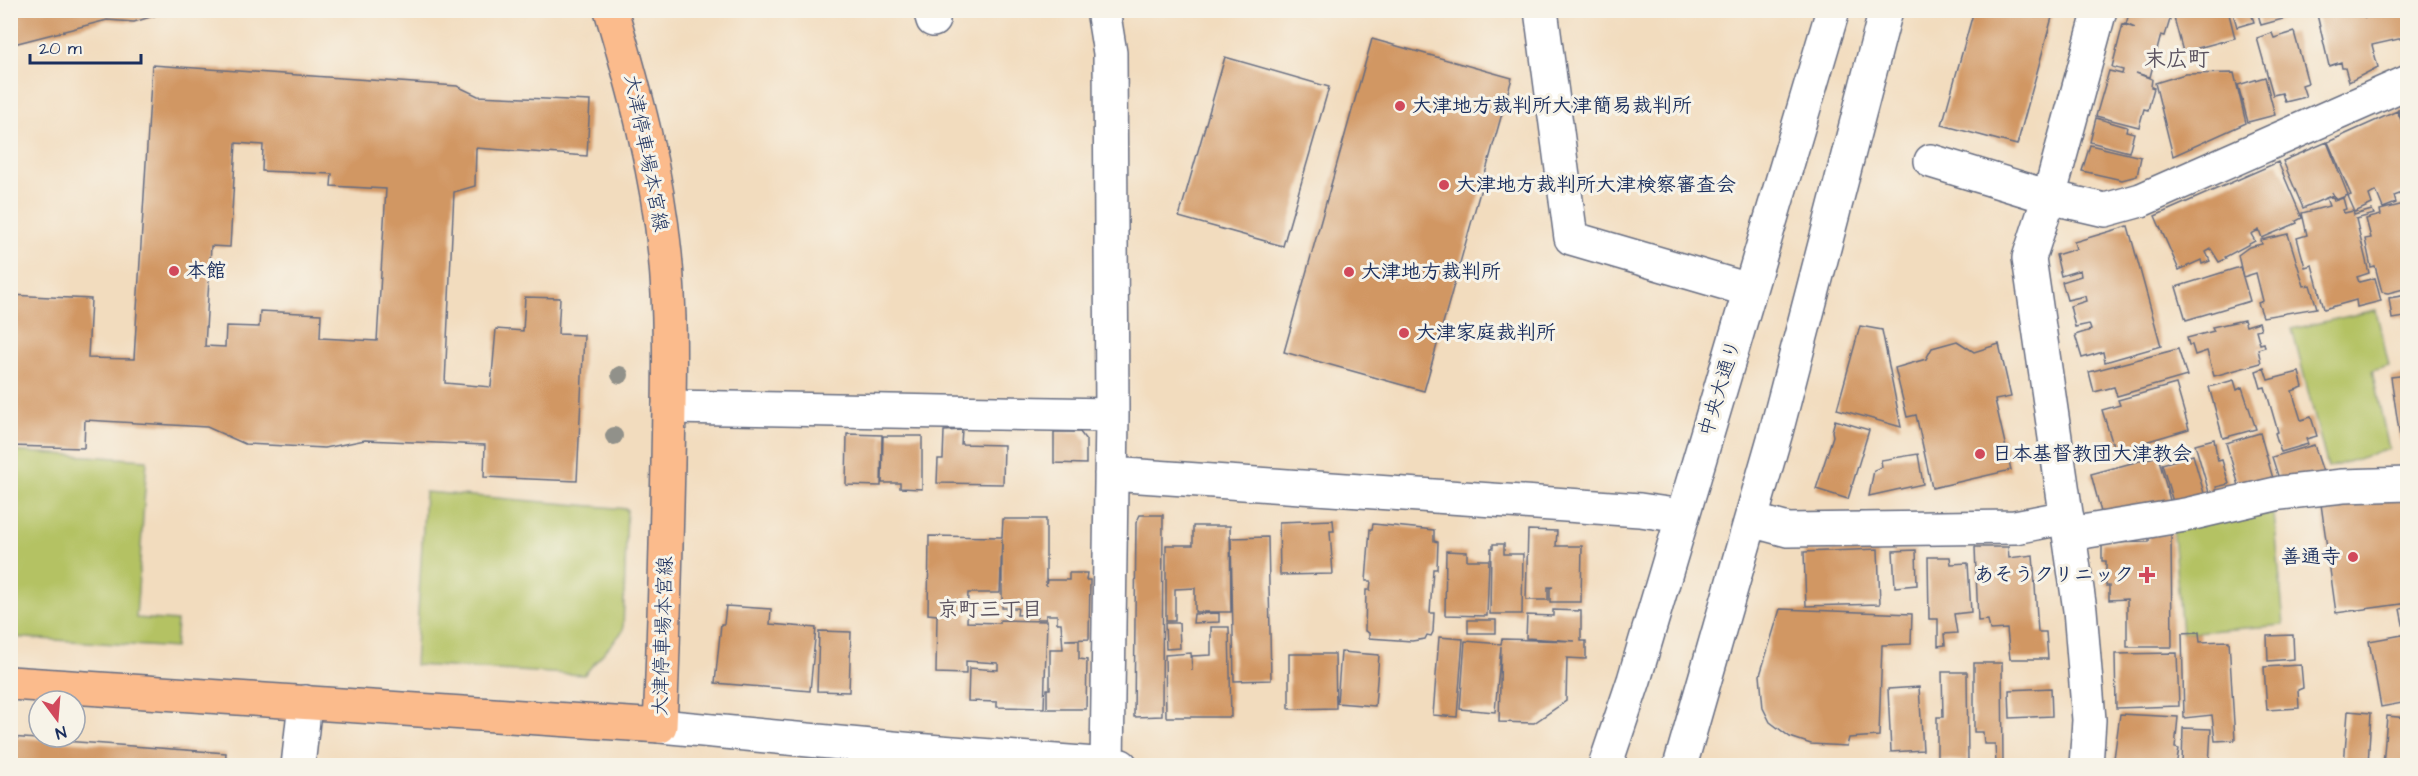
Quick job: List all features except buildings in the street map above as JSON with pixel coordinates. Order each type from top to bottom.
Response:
[{"type":"main road","name":"大津停車場本宮線","points":[[10,683],[660,726],[665,628],[669,407],[665,254],[658,198],[629,68],[611,10]]},
{"type":"street","points":[[660,726],[913,758],[1114,765],[1110,53],[1103,10]]},
{"type":"street","points":[[1541,10],[1571,238],[1749,290]]},
{"type":"street","name":"中央大通り","points":[[1605,765],[1634,680],[1833,10]]},
{"type":"street","points":[[1680,765],[1751,520],[1886,10]]},
{"type":"street","points":[[2086,765],[2089,720],[2087,677],[2069,526],[2029,258],[2049,197],[2100,10]]},
{"type":"street","points":[[1931,161],[2049,197],[2105,210],[2141,200],[2408,82]]},
{"type":"street","points":[[669,407],[1112,416]]},
{"type":"street","points":[[1111,474],[1640,510],[1682,516]]},
{"type":"street","points":[[1751,520],[1788,530],[2069,526],[2185,515],[2280,494],[2343,486],[2408,484]]},
{"type":"street","points":[[298,765],[305,702]]},
{"type":"green space","points":[[2376,310],[2389,366],[2372,371],[2389,449],[2328,468],[2292,329]]},
{"type":"green space","points":[[10,451],[147,460],[136,618],[177,621],[175,648],[11,637]]},
{"type":"green space","points":[[425,492],[627,509],[623,631],[584,675],[415,665]]},
{"type":"green space","points":[[2274,513],[2284,625],[2182,633],[2172,524]]},
{"type":"place","name":"大津地方裁判所大津簡易裁判所","points":[[1400,106]]},
{"type":"place","name":"大津地方裁判所大津検察審査会","points":[[1444,185]]},
{"type":"place","name":"本館","points":[[174,271]]},
{"type":"place","name":"大津地方裁判所","points":[[1349,272]]},
{"type":"place","name":"大津家庭裁判所","points":[[1404,333]]},
{"type":"place","name":"日本基督教団大津教会","points":[[1980,454]]},
{"type":"place","name":"善通寺","points":[[2353,557]]},
{"type":"place","name":"あそうクリニック","points":[[2147,575]]},
{"type":"district","name":"末広町","points":[[2177,59]]},
{"type":"district","name":"京町三丁目","points":[[990,609]]}]
